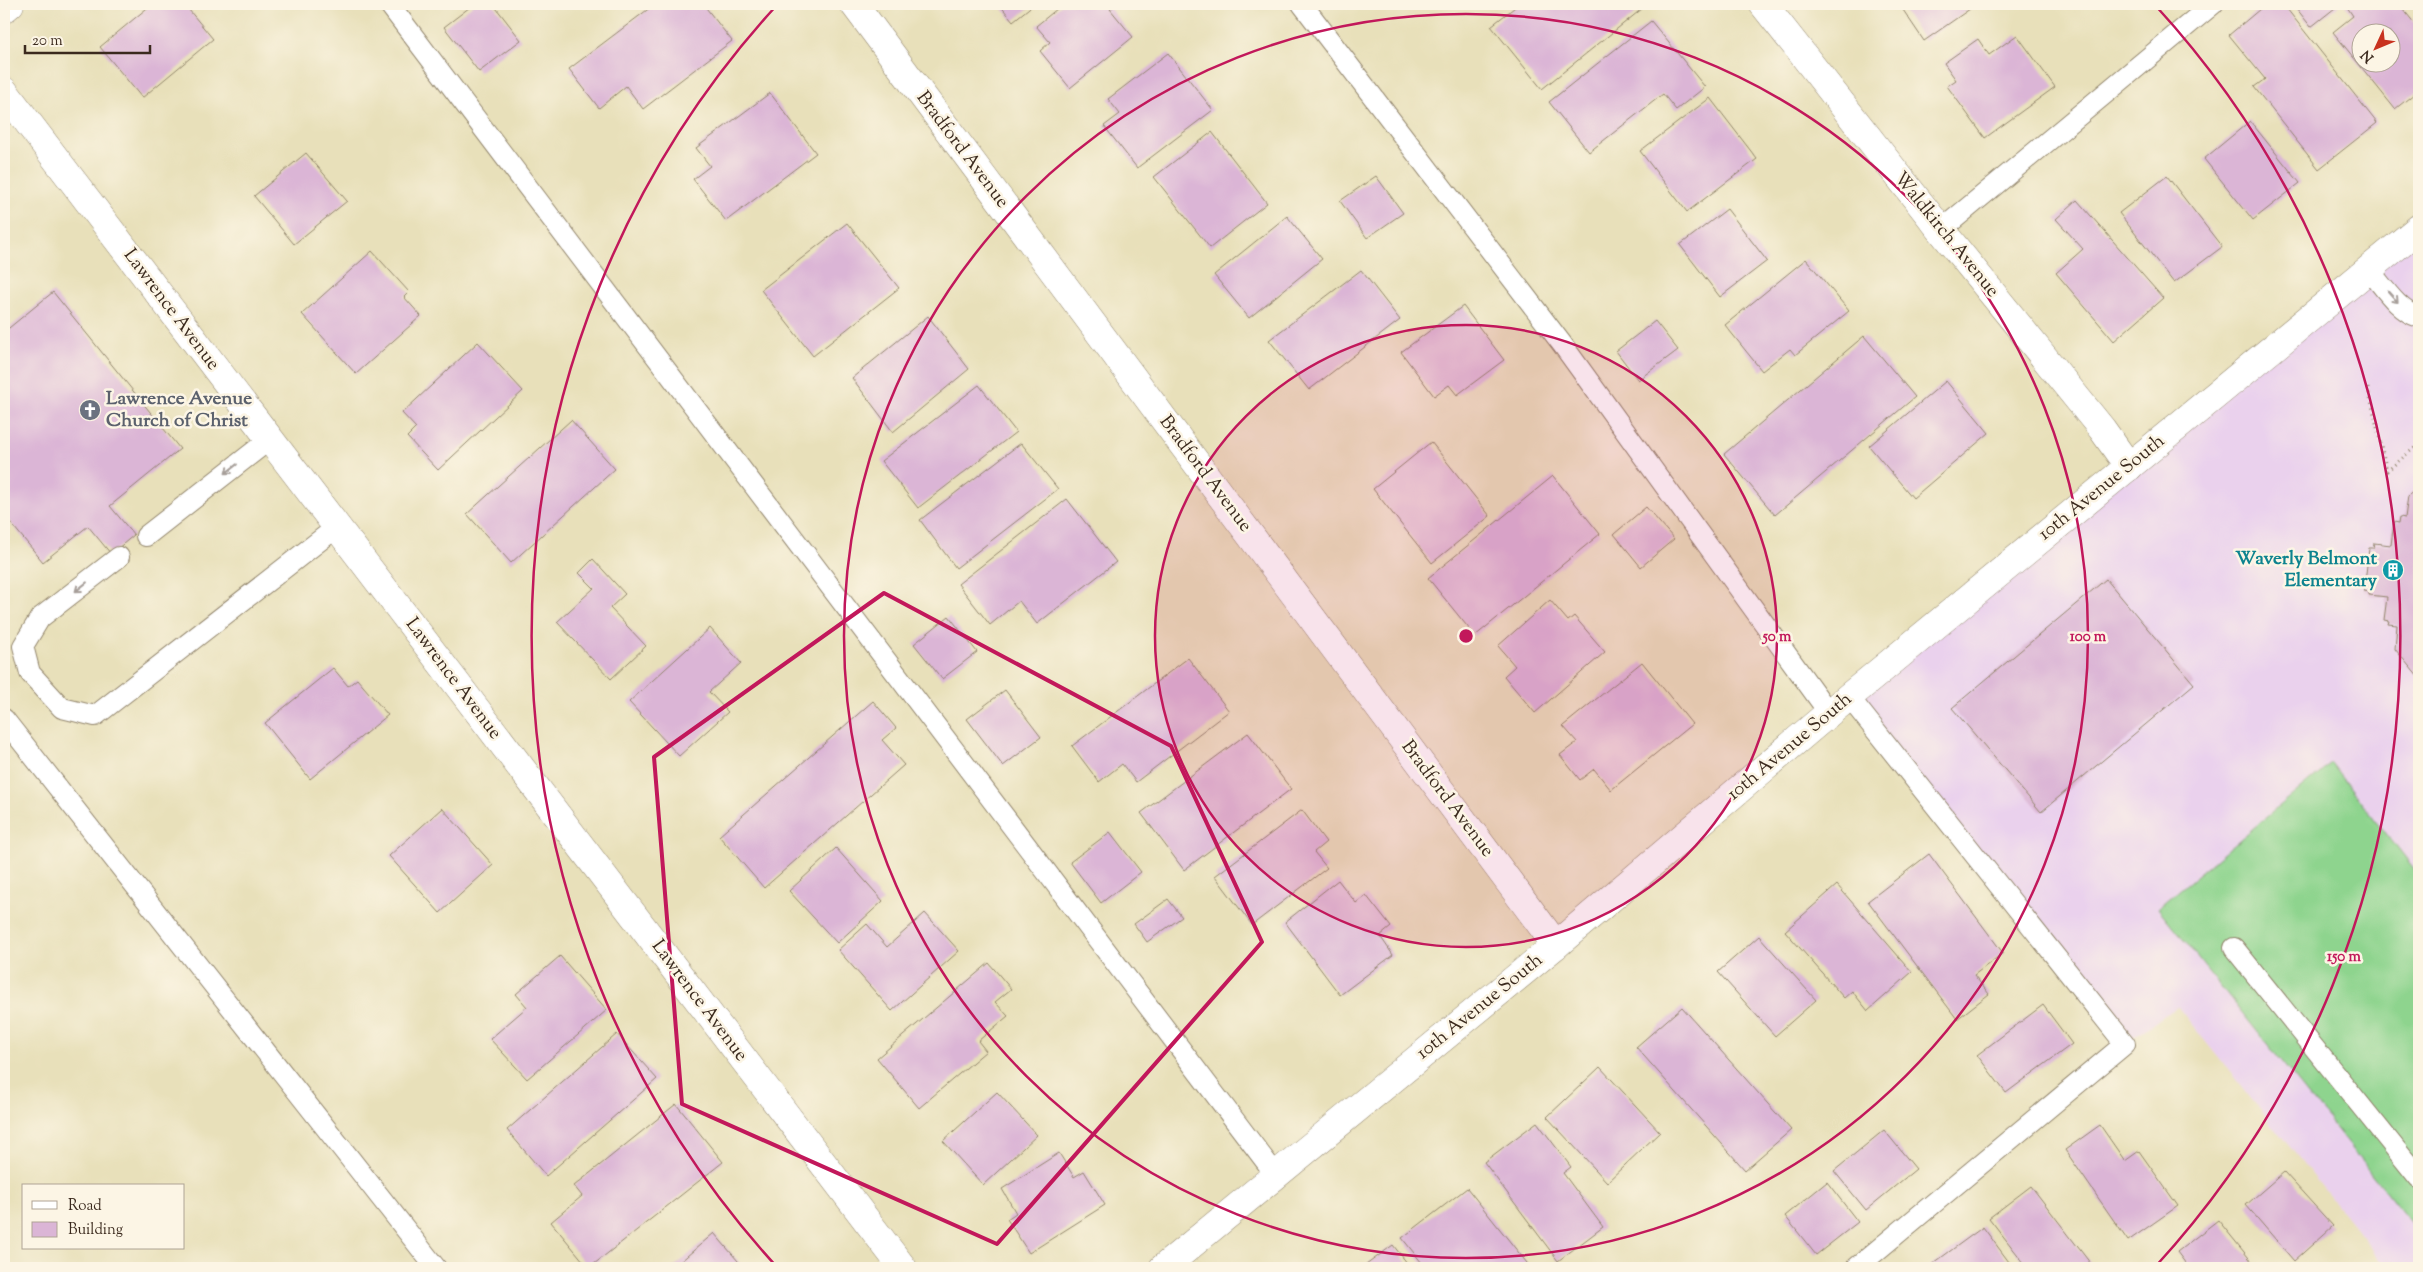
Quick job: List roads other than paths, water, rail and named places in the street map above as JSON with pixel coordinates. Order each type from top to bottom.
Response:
[{"type":"street","points":[[4,9],[10,4]]},
{"type":"street","name":"Bradford Avenue","points":[[854,4],[1556,944]]},
{"type":"street","name":"Waldkirch Avenue","points":[[1763,4],[1941,230],[2102,428],[2129,467]]},
{"type":"street","name":"Lawrence Avenue","points":[[4,90],[903,1268]]},
{"type":"street","name":"10th Avenue South","points":[[1163,1268],[1556,944],[1839,705],[2370,271],[2419,228]]},
{"type":"lane","points":[[389,4],[1276,1175]]},
{"type":"lane","points":[[1302,4],[1839,705],[2125,1044],[1856,1268]]},
{"type":"lane","points":[[1941,230],[2213,4]]},
{"type":"lane","points":[[2370,271],[2401,307],[2419,318]]},
{"type":"lane","points":[[146,536],[270,439]]},
{"type":"lane","points":[[119,557],[40,618],[23,646],[30,674],[62,708],[95,716],[337,527]]},
{"type":"lane","points":[[4,719],[436,1268]]},
{"type":"lane","points":[[2234,948],[2419,1178]]},
{"type":"place","name":"Lawrence Avenue Church of Christ","points":[[90,410]]},
{"type":"place","name":"Waverly Belmont Elementary","points":[[2393,570]]}]
